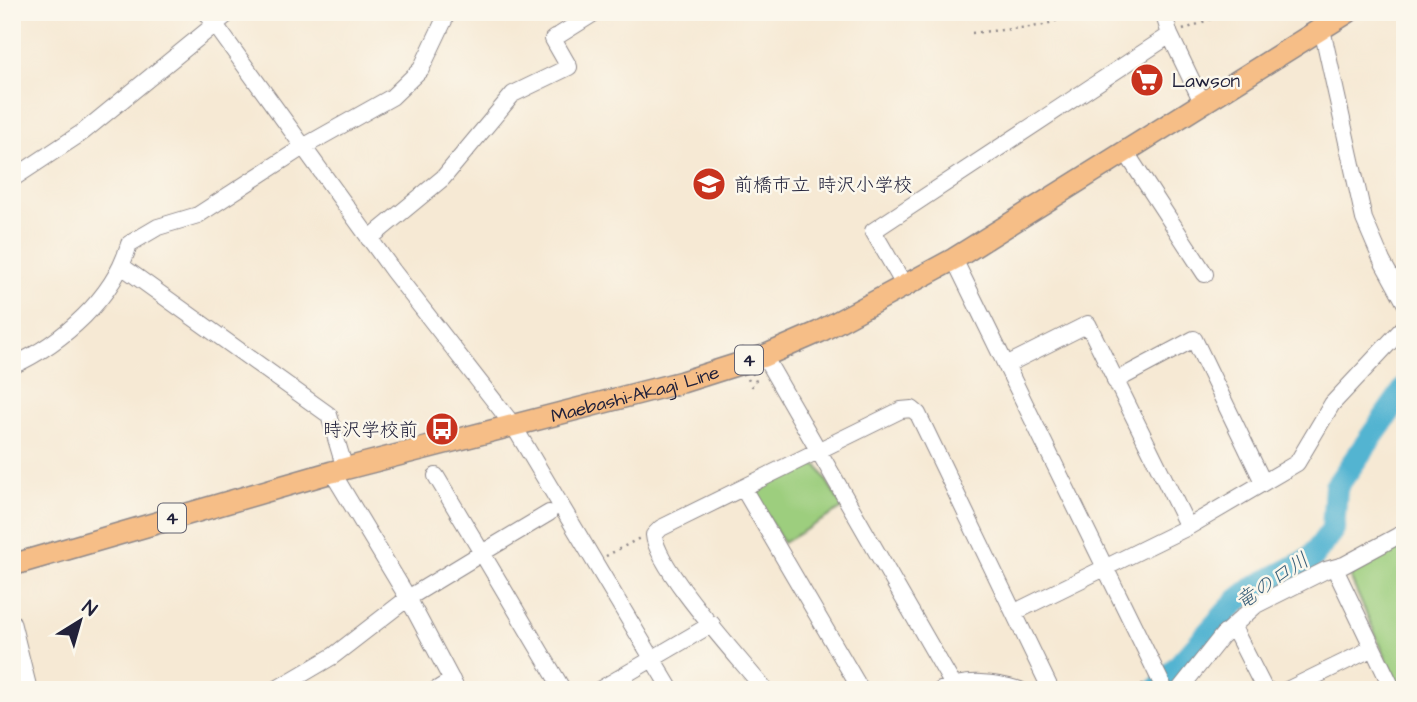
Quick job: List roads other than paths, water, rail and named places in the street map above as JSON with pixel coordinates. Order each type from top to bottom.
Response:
[{"type":"main road","name":"Maebashi-Akagi Line","points":[[12,565],[339,470],[682,382],[764,356],[820,332],[905,288],[1349,12]]},
{"type":"street","points":[[12,179],[83,132],[210,19],[230,12]]},
{"type":"street","points":[[12,366],[58,338],[106,293],[123,267],[129,244],[158,227],[198,215],[303,147],[392,97],[421,69],[448,12]]},
{"type":"street","points":[[369,239],[443,178],[513,94],[569,67],[553,39],[596,12]]},
{"type":"street","points":[[1163,12],[1170,35],[1203,104]]},
{"type":"street","points":[[210,19],[369,239],[513,425],[671,690]]},
{"type":"street","points":[[1322,29],[1364,219],[1405,303]]},
{"type":"street","points":[[905,288],[873,231],[1170,35]]},
{"type":"street","points":[[1125,151],[1205,274]]},
{"type":"street","points":[[954,259],[1104,568],[1151,677],[1165,690]]},
{"type":"street","points":[[123,267],[329,415],[339,470],[454,685],[436,690]]},
{"type":"street","points":[[1006,365],[1088,324],[1188,527]]},
{"type":"street","points":[[1015,612],[1188,527],[1297,463],[1332,404],[1405,326]]},
{"type":"street","points":[[1115,381],[1194,339],[1262,482]]},
{"type":"street","points":[[764,356],[950,688],[999,684],[1020,690]]},
{"type":"street","points":[[765,690],[672,574],[654,535],[661,528],[901,410],[912,409],[918,414],[1051,690]]},
{"type":"street","points":[[436,476],[563,690]]},
{"type":"street","points":[[743,488],[861,690]]},
{"type":"street","points":[[275,690],[333,656],[408,598],[549,513]]},
{"type":"street","points":[[1179,690],[1222,636],[1256,605],[1326,570],[1335,569],[1405,532]]},
{"type":"street","points":[[1335,569],[1394,690]]},
{"type":"street","points":[[12,622],[29,690]]},
{"type":"street","points":[[599,690],[712,624]]},
{"type":"street","points":[[1233,627],[1264,688],[1268,690]]},
{"type":"street","points":[[1287,690],[1373,648]]},
{"type":"waterway","name":"竜の口川","points":[[1157,690],[1236,602],[1254,588],[1311,559],[1333,529],[1336,487],[1405,389]]},
{"type":"place","name":"Lawson","points":[[1147,80]]},
{"type":"place","name":"前橋市立 時沢小学校","points":[[709,184]]},
{"type":"place","name":"時沢学校前","points":[[442,429]]}]
